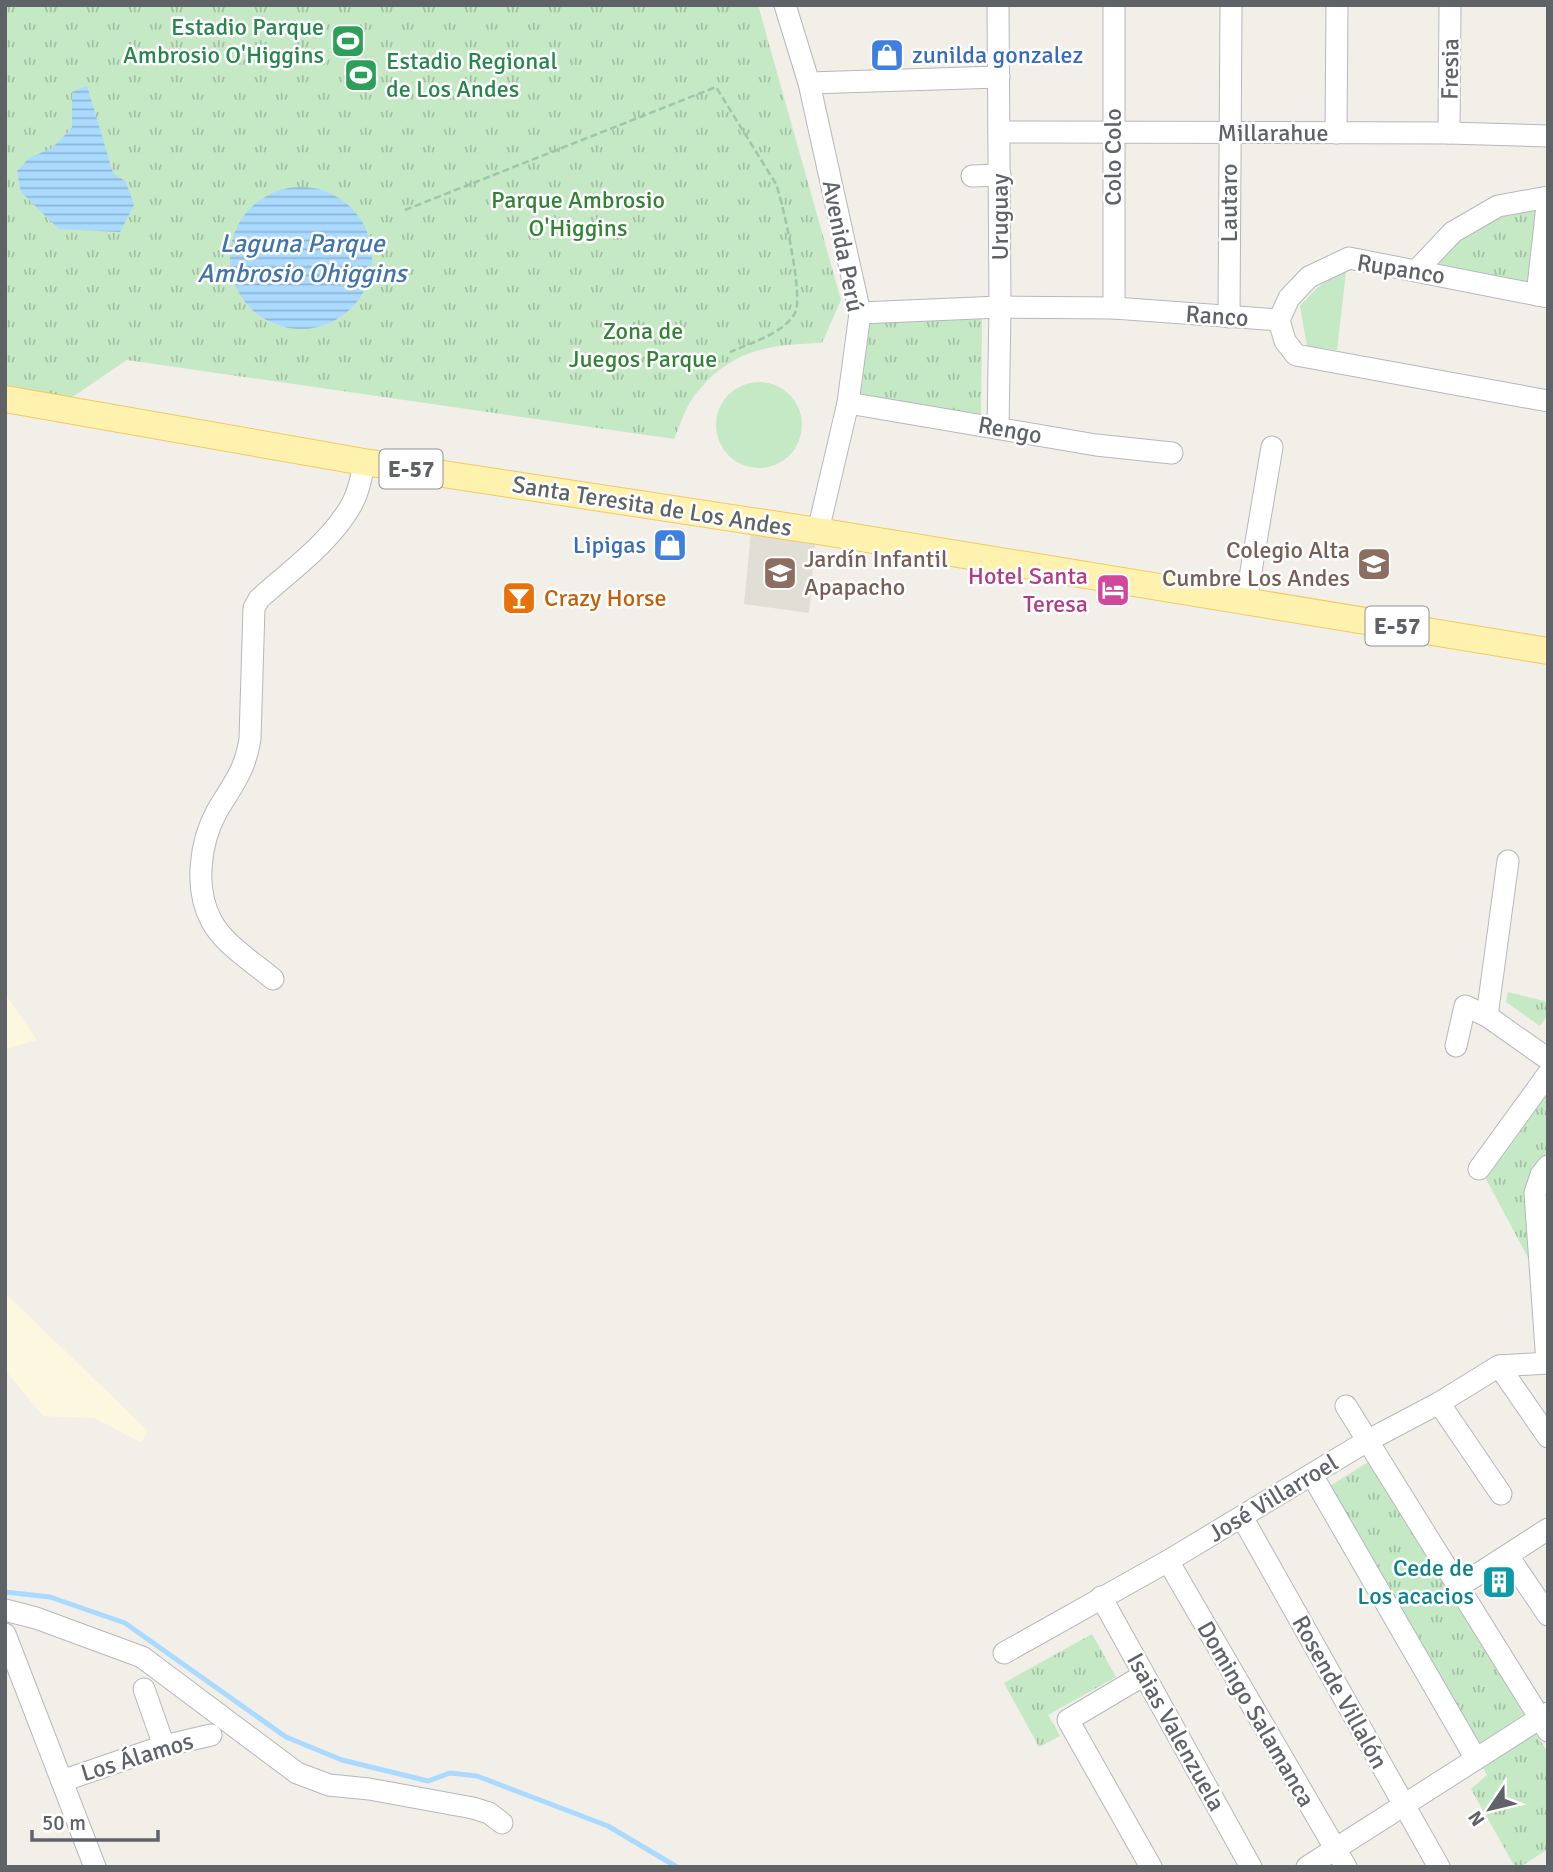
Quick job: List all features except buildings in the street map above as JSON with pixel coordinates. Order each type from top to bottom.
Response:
[{"type":"main road","name":"Santa Teresita de Los Andes","points":[[5,399],[364,462],[818,531],[1548,651]]},
{"type":"street","name":"Avenida Perú","points":[[785,5],[809,83],[860,313],[848,403],[818,531]]},
{"type":"street","name":"Uruguay","points":[[998,5],[998,428]]},
{"type":"street","name":"Colo Colo","points":[[1114,5],[1114,308]]},
{"type":"street","name":"Lautaro","points":[[1229,317],[1231,5]]},
{"type":"street","points":[[1336,133],[1337,5]]},
{"type":"street","name":"Fresia","points":[[1449,133],[1450,5]]},
{"type":"street","points":[[809,83],[999,77]]},
{"type":"street","name":"Millarahue","points":[[999,132],[1449,133],[1548,136]]},
{"type":"street","points":[[972,176],[1000,175]]},
{"type":"street","points":[[1417,270],[1453,232],[1498,206],[1548,197],[1542,296]]},
{"type":"street","name":"Rupanco","points":[[1279,320],[1289,298],[1309,277],[1349,258],[1542,296]]},
{"type":"street","name":"Ranco","points":[[860,313],[1000,307],[1114,308],[1279,320],[1285,341],[1296,355],[1548,401]]},
{"type":"street","name":"Rengo","points":[[848,403],[1096,445],[1172,453]]},
{"type":"street","points":[[1246,601],[1272,447]]},
{"type":"street","points":[[273,979],[226,940],[211,920],[203,895],[201,866],[206,837],[247,760],[254,608],[260,599],[335,530],[353,503],[364,462]]},
{"type":"street","points":[[1487,1016],[1508,861]]},
{"type":"street","points":[[1456,1046],[1465,1006],[1545,1051]]},
{"type":"street","points":[[1479,1169],[1548,1074]]},
{"type":"street","points":[[1547,1363],[1535,1193],[1541,1175],[1548,1166]]},
{"type":"street","name":"José Villarroel","points":[[1004,1653],[1168,1562],[1367,1441],[1499,1366],[1547,1363]]},
{"type":"street","points":[[1499,1366],[1548,1437]]},
{"type":"street","points":[[1438,1402],[1501,1494]]},
{"type":"street","points":[[1307,1867],[1340,1858],[1404,1805],[1476,1759],[1545,1721],[1346,1406]]},
{"type":"street","points":[[1312,1475],[1476,1759]]},
{"type":"street","name":"Rosende Villalón","points":[[1242,1517],[1439,1867]]},
{"type":"street","points":[[1458,1587],[1548,1529]]},
{"type":"street","points":[[1508,1556],[1548,1615]]},
{"type":"street","name":"Domingo Salamanca","points":[[1168,1562],[1340,1858]]},
{"type":"street","name":"Isaias Valenzuela","points":[[1101,1597],[1251,1867]]},
{"type":"street","points":[[5,1609],[142,1657],[284,1765],[305,1777],[329,1785],[369,1789],[473,1808],[489,1813],[502,1823]]},
{"type":"street","points":[[5,1634],[94,1867]]},
{"type":"street","points":[[1144,1675],[1068,1720],[1151,1867]]},
{"type":"street","points":[[144,1689],[164,1746]]},
{"type":"street","name":"Los Álamos","points":[[62,1781],[164,1746],[212,1735]]},
{"type":"path","points":[[405,211],[716,87],[776,184],[797,290],[796,312],[783,327],[730,352]]},
{"type":"shaded area","name":"Jardín Infantil Apapacho","points":[[751,532],[815,541],[809,613],[744,604]]},
{"type":"shaded area","points":[[5,994],[37,1040],[5,1049]]},
{"type":"shaded area","points":[[5,1293],[148,1431],[141,1443],[95,1418],[43,1416],[5,1370]]},
{"type":"green space","name":"Parque Ambrosio O'Higgins","points":[[5,5],[758,5],[841,300],[822,343],[759,350],[732,361],[719,370],[692,398],[674,439],[127,360],[71,398],[5,388]]},
{"type":"green space","points":[[1540,205],[1530,286],[1430,265],[1456,242],[1480,226],[1507,214]]},
{"type":"green space","points":[[1340,271],[1346,272],[1337,350],[1307,346],[1300,306],[1316,289]]},
{"type":"green space","points":[[982,319],[981,415],[859,395],[868,322]]},
{"type":"green space","points":[[759,382],[783,389],[795,401],[802,425],[795,449],[783,461],[759,468],[735,461],[723,449],[716,425],[723,401],[735,389]]},
{"type":"green space","points":[[1508,992],[1548,1002],[1548,1015],[1540,1026],[1506,1002]]},
{"type":"green space","points":[[1548,1088],[1548,1154],[1532,1176],[1532,1265],[1486,1179]]},
{"type":"green space","points":[[1368,1462],[1548,1753],[1548,1849],[1520,1867],[1515,1867],[1471,1789],[1487,1775],[1327,1488]]},
{"type":"green space","points":[[1092,1634],[1116,1677],[1048,1715],[1060,1736],[1039,1747],[1004,1683]]},
{"type":"water","points":[[87,86],[113,173],[126,182],[134,205],[120,232],[59,229],[21,192],[17,171],[29,158],[52,148],[72,128],[72,92]]},
{"type":"water","name":"Laguna Parque Ambrosio Ohiggins","points":[[301,187],[328,192],[352,207],[367,231],[372,258],[367,285],[352,309],[328,324],[301,329],[274,324],[250,309],[235,285],[230,258],[235,231],[250,207],[274,192]]},
{"type":"waterway","points":[[5,1592],[50,1597],[125,1623],[286,1737],[342,1760],[428,1781],[450,1773],[477,1776],[608,1826],[677,1867]]},
{"type":"place","name":"Estadio Parque Ambrosio O'Higgins","points":[[348,41]]},
{"type":"place","name":"zunilda gonzalez","points":[[887,55]]},
{"type":"place","name":"Estadio Regional de Los Andes","points":[[361,75]]},
{"type":"place","name":"Lipigas","points":[[670,545]]},
{"type":"place","name":"Colegio Alta Cumbre Los Andes","points":[[1374,564]]},
{"type":"place","name":"Jardín Infantil Apapacho","points":[[780,573]]},
{"type":"place","name":"Hotel Santa Teresa","points":[[1113,590]]},
{"type":"place","name":"Crazy Horse","points":[[519,598]]},
{"type":"place","name":"Cede de Los acacios","points":[[1499,1582]]},
{"type":"park label","name":"Zona de Juegos Parque","points":[[643,345]]}]
